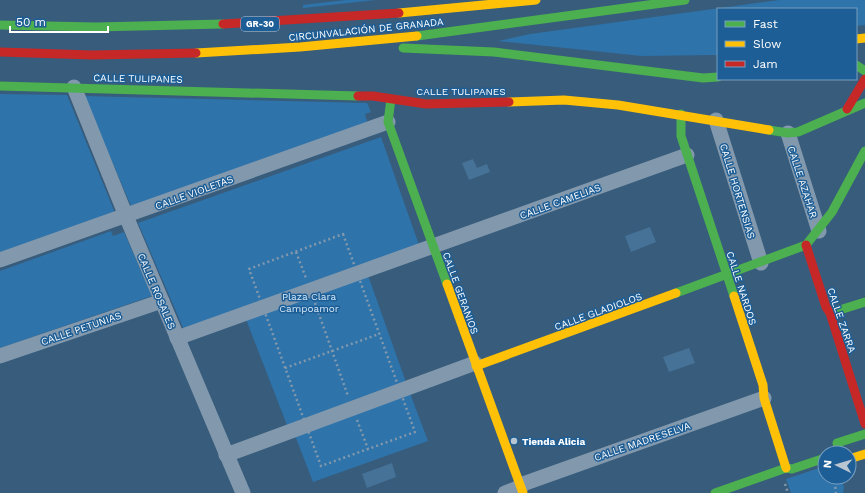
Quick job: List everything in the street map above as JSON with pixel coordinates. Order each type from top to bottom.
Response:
[{"type":"main road","name":"CIRCUNVALACIÓN DE GRANADA","points":[[0,25],[54,27],[226,25],[349,18],[536,0]]},
{"type":"main road","name":"CIRCUNVALACIÓN DE GRANADA","points":[[0,52],[159,54],[246,51],[348,42],[501,25],[685,0]]},
{"type":"main road","points":[[348,42],[388,49],[411,48],[494,52],[703,78],[717,77]]},
{"type":"main road","points":[[847,109],[865,79]]},
{"type":"main road","name":"CALLE TULIPANES","points":[[0,86],[358,96],[426,104],[564,100],[618,105],[681,114],[788,134],[800,133],[847,109],[865,103]]},
{"type":"main road","name":"CALLE GERANIOS","points":[[391,99],[388,122],[475,365],[521,488]]},
{"type":"main road","name":"CALLE NARDOS","points":[[681,114],[681,136],[762,385],[764,398],[786,468]]},
{"type":"main road","points":[[806,245],[819,231],[840,202],[865,151]]},
{"type":"main road","name":"CALLE GLADIOLOS","points":[[475,365],[727,276],[806,245]]},
{"type":"main road","name":"CALLE ZARRA","points":[[806,245],[826,307],[830,313],[859,382],[865,424]]},
{"type":"main road","points":[[830,313],[865,302]]},
{"type":"main road","points":[[838,445],[837,443],[865,434]]},
{"type":"main road","points":[[715,493],[786,468],[792,469],[817,461]]},
{"type":"street","name":"CALLE ROSALES","points":[[74,88],[126,216],[243,493]]},
{"type":"street","name":"CALLE HORTENSIAS","points":[[716,120],[761,263]]},
{"type":"street","name":"CALLE VIOLETAS","points":[[0,260],[388,122]]},
{"type":"street","name":"CALLE AZAHAR","points":[[788,134],[819,231]]},
{"type":"street","name":"CALLE CAMELIAS","points":[[432,246],[687,155]]},
{"type":"street","points":[[177,338],[432,246]]},
{"type":"street","name":"CALLE PETUNIAS","points":[[0,356],[162,301]]},
{"type":"street","points":[[226,455],[307,427],[475,365]]},
{"type":"street","name":"CALLE MADRESELVA","points":[[505,493],[764,398]]},
{"type":"path","points":[[343,234],[362,272],[379,334],[404,390],[415,432],[321,466],[249,269],[296,252],[343,234]]},
{"type":"path","points":[[296,252],[368,449]]},
{"type":"path","points":[[285,368],[379,334]]},
{"type":"green space","points":[[346,0],[376,0],[303,8],[303,5]]},
{"type":"green space","points":[[779,0],[865,0],[865,25],[857,26],[857,8],[720,8]]},
{"type":"green space","points":[[717,8],[717,55],[641,56],[498,41],[530,34]]},
{"type":"green space","points":[[0,94],[67,95],[115,213],[0,253]]},
{"type":"green space","points":[[84,96],[367,103],[371,112],[365,114],[368,124],[131,206]]},
{"type":"green space","name":"Plaza Clara Campoamor","points":[[381,137],[419,245],[364,264],[428,441],[313,482],[296,438],[290,433],[247,322],[240,309],[184,330],[138,223]]},
{"type":"green space","points":[[111,231],[113,236],[124,232],[152,296],[0,348],[0,271]]},
{"type":"green space","points":[[817,469],[817,485],[843,485],[843,493],[791,493],[786,479]]},
{"type":"shaded area","points":[[473,159],[477,168],[487,164],[490,172],[469,180],[462,163]]},
{"type":"shaded area","points":[[650,227],[656,242],[631,252],[625,236]]},
{"type":"shaded area","points":[[689,348],[695,363],[669,372],[663,357]]},
{"type":"shaded area","points":[[392,463],[396,477],[367,488],[362,474]]},
{"type":"traffic: fast","points":[[417,36],[685,0]]},
{"type":"traffic: fast","points":[[0,25],[96,27],[223,24]]},
{"type":"traffic: fast","points":[[403,48],[494,52],[703,78],[717,77]]},
{"type":"traffic: fast","points":[[857,66],[865,71]]},
{"type":"traffic: fast","points":[[0,86],[358,96]]},
{"type":"traffic: fast","points":[[391,99],[388,122],[447,284]]},
{"type":"traffic: fast","points":[[769,130],[788,133],[798,132],[865,103]]},
{"type":"traffic: fast","points":[[681,114],[681,136],[734,296]]},
{"type":"traffic: fast","points":[[676,293],[806,245],[832,212],[865,151]]},
{"type":"traffic: fast","points":[[830,313],[865,302]]},
{"type":"traffic: fast","points":[[838,445],[837,443],[865,434]]},
{"type":"traffic: fast","points":[[715,493],[786,468],[792,469],[817,461]]},
{"type":"traffic: slow","points":[[399,13],[536,0]]},
{"type":"traffic: slow","points":[[196,53],[300,47],[417,36]]},
{"type":"traffic: slow","points":[[857,39],[865,38]]},
{"type":"traffic: slow","points":[[509,102],[564,100],[618,105],[769,130]]},
{"type":"traffic: slow","points":[[447,284],[523,493]]},
{"type":"traffic: slow","points":[[476,366],[676,293]]},
{"type":"traffic: slow","points":[[734,296],[763,385],[764,398],[786,468]]},
{"type":"traffic: slow","points":[[857,456],[865,454]]},
{"type":"traffic: jam","points":[[223,24],[399,13]]},
{"type":"traffic: jam","points":[[0,52],[92,55],[196,53]]},
{"type":"traffic: jam","points":[[847,109],[865,79]]},
{"type":"traffic: jam","points":[[358,96],[373,96],[426,104],[509,102]]},
{"type":"traffic: jam","points":[[806,245],[826,307],[830,313],[865,424]]},
{"type":"place","name":"Tienda Alicia","points":[[514,441]]}]
